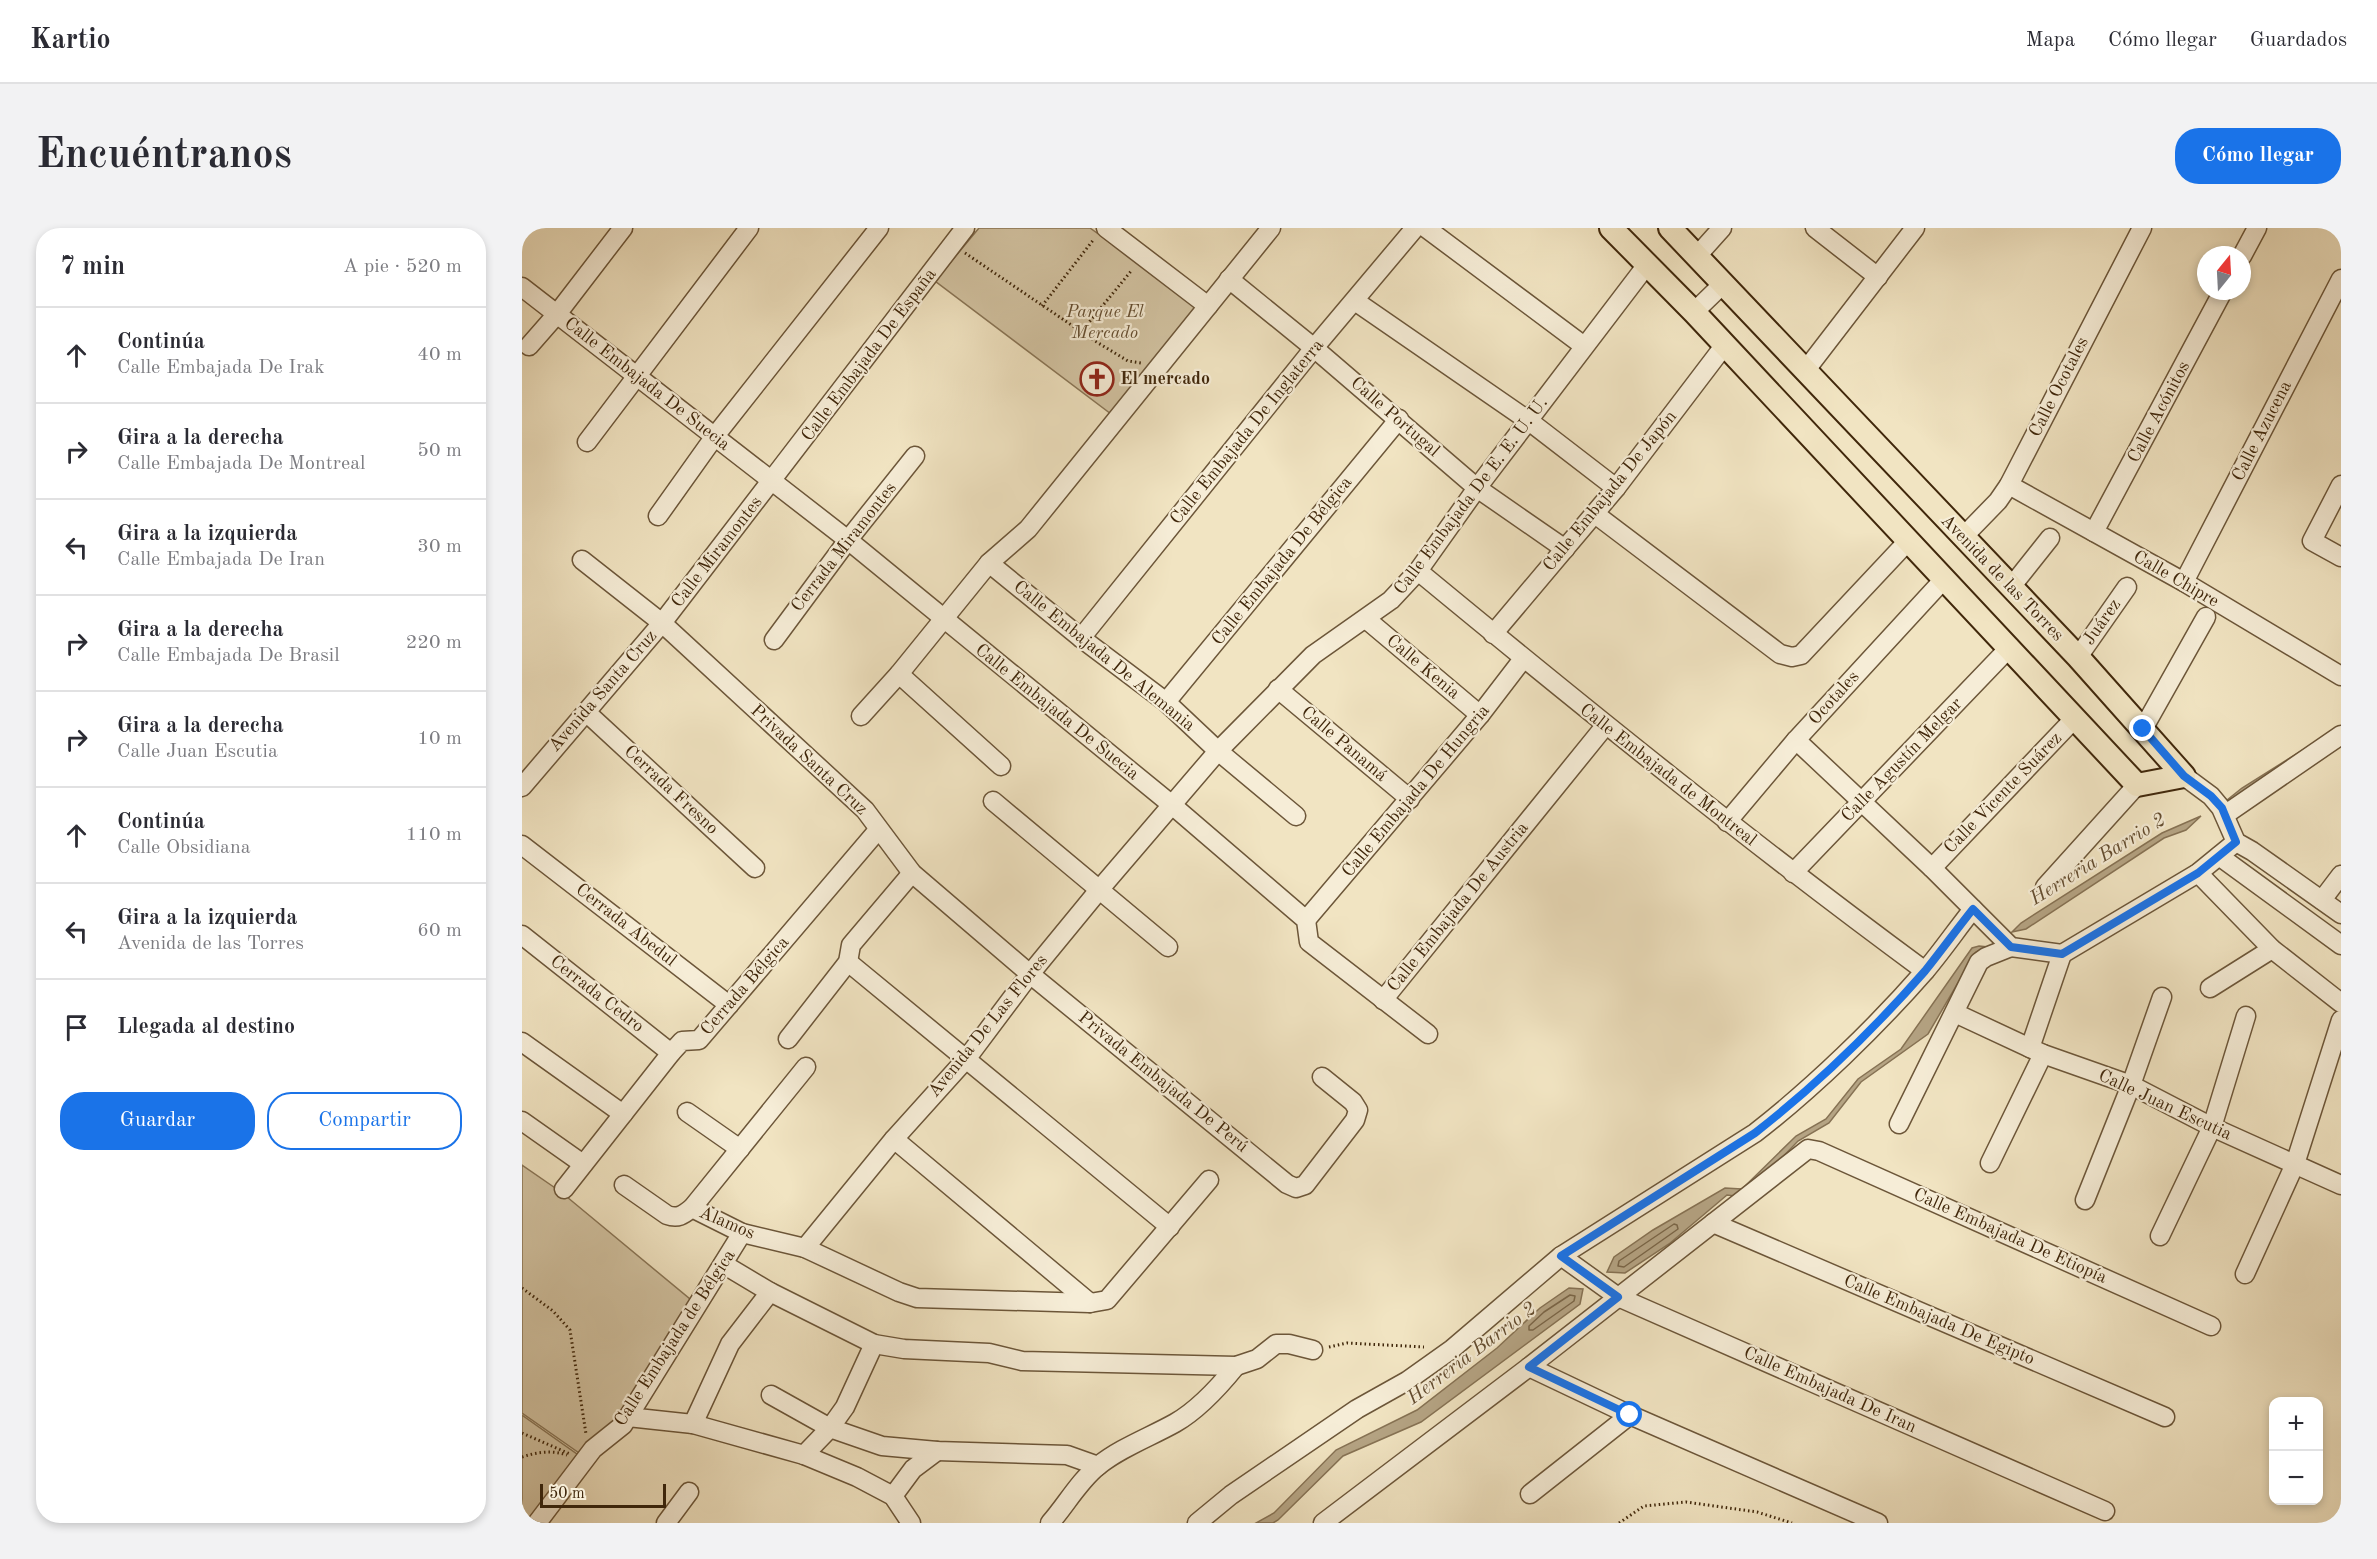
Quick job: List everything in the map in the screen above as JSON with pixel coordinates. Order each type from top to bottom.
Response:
[{"type":"main road","points":[[1611,228],[1646,266],[1694,312],[2137,785],[2184,776]]},
{"type":"main road","name":"Avenida de las Torres","points":[[1670,228],[2078,657],[2184,776]]},
{"type":"street","points":[[529,346],[557,314],[623,228]]},
{"type":"street","points":[[587,442],[749,228]]},
{"type":"street","points":[[658,516],[715,436],[879,228]]},
{"type":"street","points":[[861,716],[899,674],[989,563],[1028,529],[1271,228]]},
{"type":"street","name":"Calle Embajada De Inglaterra","points":[[1081,638],[1314,348],[1415,228]]},
{"type":"street","points":[[1426,228],[1584,346]]},
{"type":"street","points":[[1696,257],[1722,228]]},
{"type":"street","points":[[1805,371],[1915,228]]},
{"type":"street","name":"Calle Ocotales","points":[[1963,537],[1998,501],[2009,484],[2142,228]]},
{"type":"street","points":[[2247,246],[2257,228]]},
{"type":"street","points":[[1819,229],[1878,277]]},
{"type":"street","points":[[1101,232],[1143,258],[1208,306]]},
{"type":"street","name":"Calle Embajada De España","points":[[772,481],[956,235]]},
{"type":"street","name":"Calle Embajada De E. E. U. U.","points":[[1172,804],[1218,752],[1313,655],[1391,600],[1418,571],[1477,488],[1646,266]]},
{"type":"street","name":"Calle Portugal","points":[[1229,279],[1399,419],[1477,488],[1565,549]]},
{"type":"street","name":"Calle Azucena","points":[[2184,582],[2341,279]]},
{"type":"street","points":[[1694,312],[1722,285]]},
{"type":"street","name":"Calle Embajada De Suecia","points":[[522,287],[848,540],[942,619],[1172,804]]},
{"type":"street","name":"Calle Acónitos","points":[[2094,532],[2218,300]]},
{"type":"street","points":[[1355,301],[1529,422],[1616,488]]},
{"type":"street","name":"Calle Embajada De Japón","points":[[1493,634],[1616,488],[1724,346]]},
{"type":"street","name":"Calle Embajada De Bélgica","points":[[1166,702],[1399,419]]},
{"type":"street","name":"Cerrada Miramontes","points":[[774,640],[848,540],[915,456]]},
{"type":"street","name":"Calle Miramontes","points":[[662,623],[772,481]]},
{"type":"street","name":"Calle Chipre","points":[[2009,484],[2184,582],[2341,676]]},
{"type":"street","points":[[2341,485],[2312,541],[2341,557]]},
{"type":"street","points":[[1595,514],[1780,654],[1792,657],[1801,655],[1909,540]]},
{"type":"street","points":[[2011,587],[2050,538]]},
{"type":"street","name":"Privada Santa Cruz","points":[[582,560],[662,623],[865,810],[912,873],[1030,974]]},
{"type":"street","name":"Calle Embajada De Alemania","points":[[989,563],[1081,638],[1166,702],[1218,752],[1296,816]]},
{"type":"street","name":"Calle Embajada de Montreal","points":[[1418,571],[1605,726],[1793,873],[1925,970]]},
{"type":"street","name":"Ocotales","points":[[1727,822],[1796,740],[1945,578]]},
{"type":"street","name":"Juárez","points":[[2078,657],[2127,587]]},
{"type":"street","points":[[2143,729],[2206,617]]},
{"type":"street","name":"Calle Kenia","points":[[1366,619],[1480,715]]},
{"type":"street","name":"Avenida Santa Cruz","points":[[522,788],[662,623]]},
{"type":"street","name":"Calle Agustín Melgar","points":[[1793,873],[2010,647]]},
{"type":"street","name":"Calle Embajada De Hungria","points":[[1306,920],[1480,715],[1523,659]]},
{"type":"street","points":[[899,674],[1001,766]]},
{"type":"street","name":"Calle Panamá","points":[[1278,689],[1410,799]]},
{"type":"street","name":"Cerrada Fresno","points":[[586,712],[755,868]]},
{"type":"street","name":"Calle Vicente Suárez","points":[[1932,868],[2074,719]]},
{"type":"street","name":"Calle Embajada De Austria","points":[[1306,920],[1309,942],[1383,1000],[1605,726]]},
{"type":"street","points":[[2226,814],[2341,735]]},
{"type":"street","points":[[1796,740],[1932,868],[2003,941],[2062,954],[2198,873],[2236,842],[2341,914]]},
{"type":"street","name":"Avenida de las Torres","points":[[2184,776],[2211,796],[2226,814],[2236,842]]},
{"type":"street","points":[[2045,887],[2137,785]]},
{"type":"street","points":[[993,801],[1168,947]]},
{"type":"street","points":[[1172,804],[1306,920]]},
{"type":"street","name":"Avenida De Las Flores","points":[[805,1248],[894,1140],[966,1058],[1030,974],[1172,804]]},
{"type":"street","name":"Cerrada Bélgica","points":[[564,1189],[671,1053],[682,1041],[699,1040],[878,830]]},
{"type":"street","name":"Cerrada Abedul","points":[[522,845],[729,1005]]},
{"type":"street","points":[[2219,856],[2341,945]]},
{"type":"street","points":[[788,1039],[848,962],[851,945],[912,873]]},
{"type":"street","points":[[2198,873],[2272,949],[2341,1004]]},
{"type":"street","points":[[2322,900],[2341,875]]},
{"type":"street","points":[[1197,1523],[1232,1495],[1357,1409],[1407,1381],[1452,1349],[1561,1256],[1755,1133],[1870,1028],[1925,970],[1973,909]]},
{"type":"street","name":"Cerrada Cedro","points":[[522,935],[671,1053]]},
{"type":"street","points":[[1899,1124],[1979,962],[2003,941]]},
{"type":"street","points":[[2210,988],[2272,949]]},
{"type":"street","points":[[1990,1162],[2036,1051],[2062,954]]},
{"type":"street","points":[[848,962],[1170,1227]]},
{"type":"street","name":"Privada Embajada De Perú","points":[[1030,974],[1287,1184],[1296,1188],[1305,1185],[1355,1120],[1358,1110],[1353,1102],[1322,1077]]},
{"type":"street","points":[[2085,1200],[2131,1085],[2162,997]]},
{"type":"street","points":[[1383,1000],[1428,1034]]},
{"type":"street","name":"Calle Juan Escutia","points":[[1954,1013],[2036,1051],[2131,1085],[2211,1127],[2341,1185]]},
{"type":"street","points":[[2160,1236],[2211,1127],[2246,1016]]},
{"type":"street","points":[[2245,1274],[2295,1164],[2341,1020]]},
{"type":"street","points":[[522,1042],[623,1114]]},
{"type":"street","points":[[692,1208],[806,1067]]},
{"type":"street","points":[[687,1112],[740,1149]]},
{"type":"street","points":[[522,1121],[583,1164]]},
{"type":"street","points":[[894,1140],[1090,1303],[1107,1300],[1209,1180]]},
{"type":"street","name":"Calle Embajada De Etiopía","points":[[1713,1223],[1808,1149],[1819,1151],[2211,1326]]},
{"type":"street","name":"Alamos","points":[[624,1185],[667,1215],[675,1217],[692,1208],[742,1233],[805,1248],[898,1292],[917,1298],[1090,1303]]},
{"type":"street","points":[[1323,1523],[1529,1367],[1713,1223]]},
{"type":"street","name":"Calle Embajada De Egipto","points":[[1713,1223],[2165,1418]]},
{"type":"street","name":"Calle Embajada de Bélgica","points":[[537,1523],[584,1455],[623,1425],[742,1233]]},
{"type":"street","name":"Calle Embajada De Iran","points":[[1561,1256],[1618,1297],[2106,1511]]},
{"type":"street","points":[[723,1264],[770,1292],[874,1344],[904,1349],[989,1353],[1022,1361],[1236,1366],[1257,1359],[1276,1344],[1289,1344],[1313,1350]]},
{"type":"street","points":[[693,1424],[730,1344],[770,1292]]},
{"type":"street","points":[[804,1455],[830,1428],[845,1407],[874,1344]]},
{"type":"street","points":[[1050,1523],[1081,1483],[1098,1466],[1177,1422],[1218,1387],[1236,1366]]},
{"type":"street","points":[[1529,1367],[1630,1415],[1878,1523]]},
{"type":"street","points":[[771,1395],[830,1428],[882,1446],[937,1451],[1067,1455],[1098,1466]]},
{"type":"street","points":[[1530,1494],[1630,1415]]},
{"type":"street","points":[[628,1417],[693,1424],[804,1455],[857,1477],[893,1496],[911,1523]]},
{"type":"street","points":[[893,1496],[913,1469],[937,1451]]},
{"type":"street","points":[[666,1523],[689,1492]]},
{"type":"path","points":[[1042,306],[1101,232]]},
{"type":"path","points":[[956,235],[1042,306],[1128,361],[1138,361],[1155,372]]},
{"type":"path","points":[[1080,332],[1143,258]]},
{"type":"path","points":[[522,1288],[553,1311],[570,1330],[587,1442],[584,1455]]},
{"type":"path","points":[[1313,1350],[1347,1343],[1452,1349]]},
{"type":"path","points":[[522,1433],[584,1455]]},
{"type":"path","points":[[522,1457],[534,1453],[558,1452],[584,1455]]},
{"type":"path","points":[[1620,1523],[1644,1506],[1686,1502],[1757,1512],[1792,1523]]},
{"type":"green space","name":"Parque El Mercado","points":[[979,228],[1090,228],[1208,313],[1119,420],[935,281]]},
{"type":"green space","points":[[522,1165],[561,1192],[696,1304],[592,1462],[522,1413]]},
{"type":"green space","points":[[522,1415],[591,1464],[544,1523],[522,1523]]},
{"type":"water","points":[[2325,736],[2245,794],[2227,800],[2242,788]]},
{"type":"water","points":[[2201,816],[2186,830],[2164,838],[2026,929],[2012,932],[2021,923],[2162,833]]},
{"type":"water","points":[[1988,947],[1976,952],[1928,1034],[1861,1082],[1829,1123],[1798,1141],[1744,1197],[1727,1195],[1669,1244],[1625,1273],[1607,1272],[1614,1257],[1653,1230],[1725,1188],[1742,1189],[1796,1136],[1826,1119],[1858,1079],[1901,1049],[1972,948]]},
{"type":"water","points":[[1569,1288],[1583,1289],[1580,1304],[1421,1422],[1343,1456],[1278,1520],[1273,1523],[1256,1523],[1274,1513],[1336,1450],[1417,1410],[1497,1348],[1540,1308]]},
{"type":"place","name":"El mercado","points":[[1097,379]]},
{"type":"route","points":[[1630,1415],[1529,1367],[1618,1297],[1561,1256],[1755,1133],[1784,1110],[1870,1028],[1925,970],[1973,909],[1994,933],[2011,947],[2062,954],[2198,873],[2236,842],[2222,808],[2211,796],[2184,776],[2143,729]]},
{"type":"water label","name":"Herreria Barrio 2","points":[[2098,860]]},
{"type":"water label","name":"Herreria Barrio 2","points":[[1472,1354]]}]
